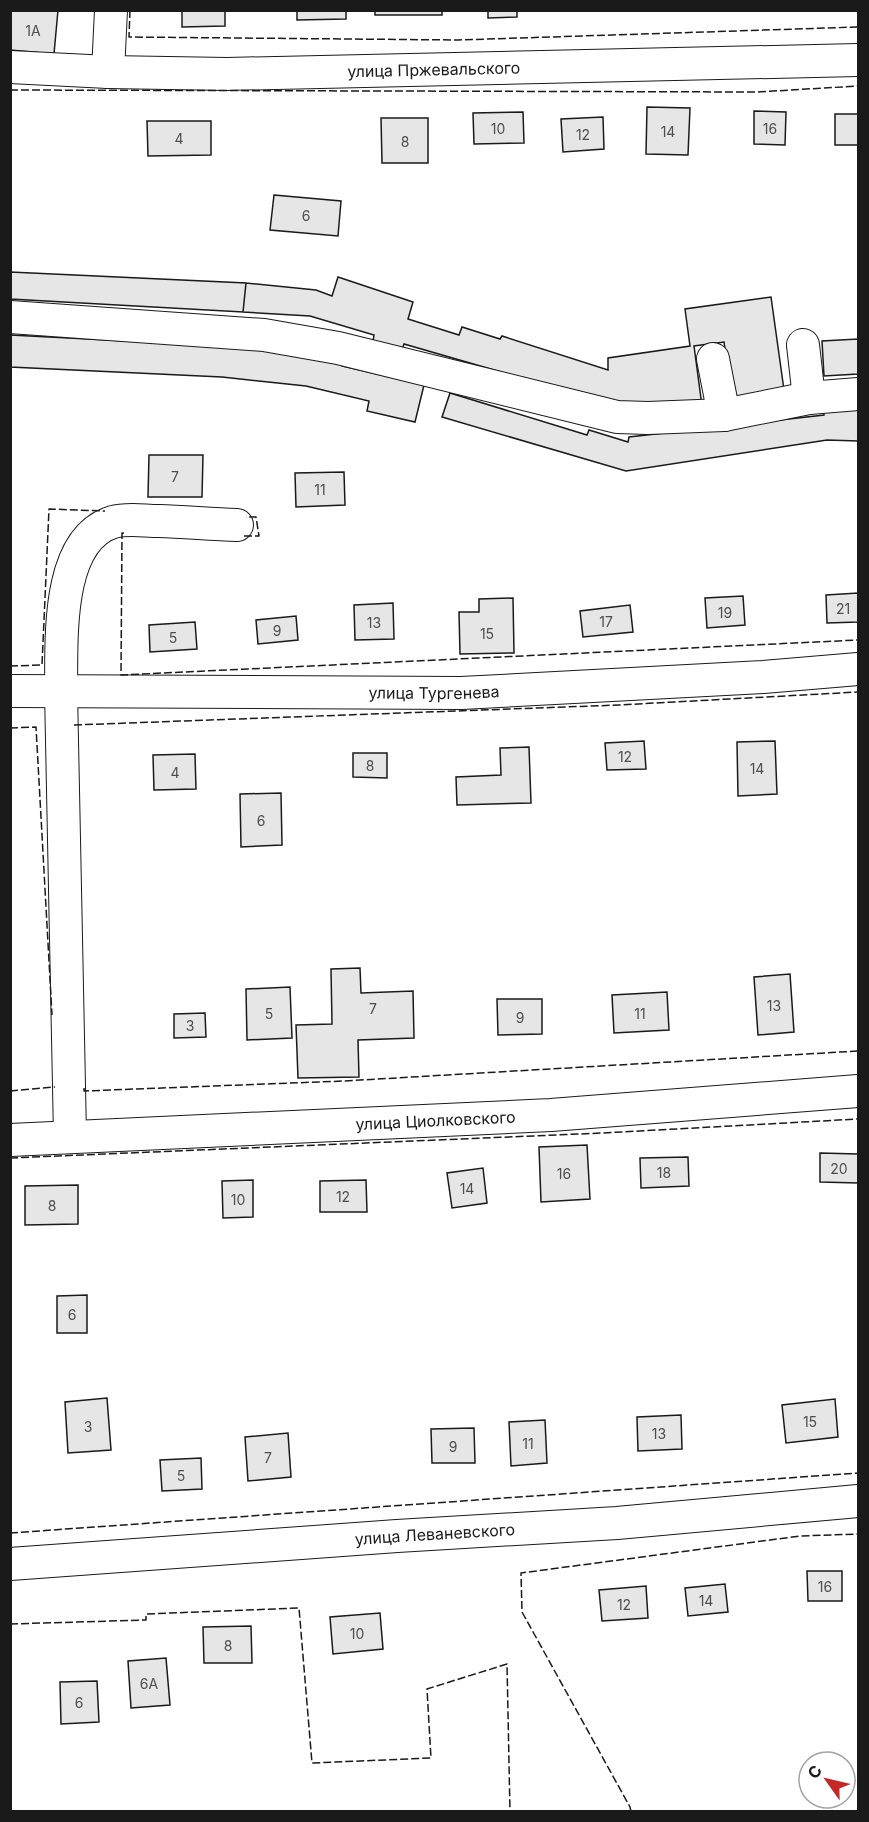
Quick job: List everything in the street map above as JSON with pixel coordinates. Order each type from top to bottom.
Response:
[{"type":"street","points":[[108,72],[111,10]]},
{"type":"street","name":"улица Пржевальского","points":[[10,67],[108,72],[227,74],[858,60]]},
{"type":"street","points":[[10,317],[264,335],[338,348],[617,417],[724,415],[809,398],[858,394]]},
{"type":"street","points":[[803,345],[809,398]]},
{"type":"street","points":[[713,359],[724,415]]},
{"type":"street","points":[[70,1136],[61,692],[63,619],[70,575],[78,551],[94,530],[114,522],[133,520],[237,525]]},
{"type":"street","name":"улица Тургенева","points":[[10,691],[461,693],[752,678],[858,669]]},
{"type":"street","name":"улица Циолковского","points":[[10,1140],[551,1115],[858,1090]]},
{"type":"street","name":"улица Леваневского","points":[[10,1564],[397,1536],[617,1523],[858,1502]]},
{"type":"building","points":[[10,10],[58,10],[54,54],[10,50]]},
{"type":"building","points":[[182,10],[225,10],[225,26],[182,27]]},
{"type":"building","points":[[297,10],[346,10],[346,19],[297,20]]},
{"type":"building","points":[[375,10],[442,10],[442,15],[375,15]]},
{"type":"building","points":[[488,10],[517,10],[517,17],[488,18]]},
{"type":"building","points":[[647,107],[690,108],[688,155],[646,154]]},
{"type":"building","points":[[754,111],[786,112],[785,145],[754,144]]},
{"type":"building","points":[[523,112],[524,143],[474,144],[473,113]]},
{"type":"building","points":[[835,114],[858,114],[858,145],[835,145]]},
{"type":"building","points":[[603,117],[604,149],[563,152],[561,119]]},
{"type":"building","points":[[381,118],[428,118],[428,163],[382,163]]},
{"type":"building","points":[[147,121],[211,121],[211,155],[148,156]]},
{"type":"building","points":[[274,195],[341,201],[338,236],[270,230]]},
{"type":"building","points":[[10,272],[246,283],[243,312],[10,299]]},
{"type":"building","points":[[338,277],[413,302],[408,319],[459,335],[462,327],[500,339],[502,336],[608,370],[608,358],[690,346],[685,309],[771,297],[784,390],[732,398],[724,342],[694,346],[702,406],[637,407],[598,400],[404,344],[402,350],[373,341],[374,335],[310,316],[243,312],[246,283],[316,290],[332,296]]},
{"type":"building","points":[[10,335],[224,346],[344,357],[342,366],[424,385],[415,422],[367,411],[369,401],[306,386],[222,377],[10,367]]},
{"type":"building","points":[[858,339],[858,374],[824,376],[822,341]]},
{"type":"building","points":[[450,393],[587,435],[589,430],[628,442],[629,437],[824,415],[823,407],[858,408],[858,441],[827,440],[626,471],[442,417]]},
{"type":"building","points":[[149,455],[203,455],[202,497],[148,497]]},
{"type":"building","points":[[344,472],[345,505],[296,507],[295,473]]},
{"type":"building","points":[[858,593],[858,622],[827,623],[826,595]]},
{"type":"building","points":[[743,596],[745,625],[707,628],[705,598]]},
{"type":"building","points":[[513,598],[514,653],[460,654],[459,612],[479,612],[479,599]]},
{"type":"building","points":[[393,603],[394,639],[355,640],[354,605]]},
{"type":"building","points":[[630,605],[633,632],[583,637],[580,611]]},
{"type":"building","points":[[296,616],[298,640],[258,644],[256,620]]},
{"type":"building","points":[[195,622],[197,649],[150,652],[149,625]]},
{"type":"building","points":[[644,741],[646,769],[607,770],[605,743]]},
{"type":"building","points":[[775,741],[777,794],[738,796],[737,742]]},
{"type":"building","points":[[529,747],[531,803],[457,805],[456,777],[501,775],[500,748]]},
{"type":"building","points":[[353,753],[387,753],[387,778],[353,777]]},
{"type":"building","points":[[195,754],[196,789],[154,790],[153,755]]},
{"type":"building","points":[[281,793],[282,845],[241,847],[240,794]]},
{"type":"building","points":[[360,968],[361,993],[413,991],[414,1038],[358,1040],[359,1077],[298,1078],[296,1025],[332,1024],[331,969]]},
{"type":"building","points":[[790,974],[794,1032],[758,1035],[754,977]]},
{"type":"building","points":[[290,987],[292,1038],[247,1040],[246,989]]},
{"type":"building","points":[[667,992],[669,1030],[614,1033],[612,995]]},
{"type":"building","points":[[497,999],[542,999],[542,1034],[498,1035]]},
{"type":"building","points":[[205,1013],[206,1037],[174,1038],[174,1014]]},
{"type":"building","points":[[587,1145],[590,1199],[541,1202],[539,1147]]},
{"type":"building","points":[[820,1153],[858,1154],[858,1183],[820,1182]]},
{"type":"building","points":[[688,1157],[689,1186],[641,1188],[640,1158]]},
{"type":"building","points":[[483,1168],[487,1203],[452,1208],[447,1173]]},
{"type":"building","points":[[253,1180],[253,1217],[223,1218],[222,1181]]},
{"type":"building","points":[[366,1180],[367,1212],[320,1212],[320,1181]]},
{"type":"building","points":[[78,1185],[78,1224],[25,1225],[25,1186]]},
{"type":"building","points":[[87,1295],[87,1333],[57,1333],[57,1296]]},
{"type":"building","points":[[107,1398],[111,1450],[68,1453],[65,1402]]},
{"type":"building","points":[[835,1399],[838,1437],[786,1443],[782,1405]]},
{"type":"building","points":[[681,1415],[682,1449],[638,1451],[637,1417]]},
{"type":"building","points":[[545,1420],[547,1463],[511,1466],[509,1422]]},
{"type":"building","points":[[474,1428],[475,1463],[432,1463],[431,1429]]},
{"type":"building","points":[[288,1433],[291,1477],[248,1481],[245,1437]]},
{"type":"building","points":[[201,1458],[202,1489],[162,1491],[160,1460]]},
{"type":"building","points":[[807,1571],[842,1571],[842,1601],[808,1601]]},
{"type":"building","points":[[725,1584],[728,1612],[688,1616],[685,1588]]},
{"type":"building","points":[[646,1586],[648,1618],[602,1621],[599,1590]]},
{"type":"building","points":[[380,1613],[383,1649],[333,1654],[330,1617]]},
{"type":"building","points":[[251,1626],[252,1663],[204,1663],[203,1627]]},
{"type":"building","points":[[166,1658],[170,1705],[131,1708],[128,1661]]},
{"type":"building","points":[[97,1681],[99,1722],[61,1724],[60,1682]]},
{"type":"fence","points":[[130,10],[129,37],[458,40],[858,27]]},
{"type":"fence","points":[[10,90],[757,92],[858,86]]},
{"type":"fence","points":[[10,666],[42,665],[49,509],[105,511]]},
{"type":"fence","points":[[244,536],[259,536],[256,517],[246,517]]},
{"type":"fence","points":[[124,533],[122,533],[121,675],[858,640]]},
{"type":"fence","points":[[74,725],[619,705],[858,692]]},
{"type":"fence","points":[[10,728],[36,727],[52,1015]]},
{"type":"fence","points":[[84,1088],[84,1091],[344,1081],[858,1051]]},
{"type":"fence","points":[[10,1091],[55,1087]]},
{"type":"fence","points":[[10,1158],[603,1133],[858,1119]]},
{"type":"fence","points":[[10,1533],[858,1473]]},
{"type":"fence","points":[[631,1812],[522,1612],[521,1573],[800,1536],[858,1534]]},
{"type":"fence","points":[[10,1624],[146,1620],[146,1614],[299,1608],[312,1763],[431,1758],[427,1689],[507,1664],[510,1812]]}]
